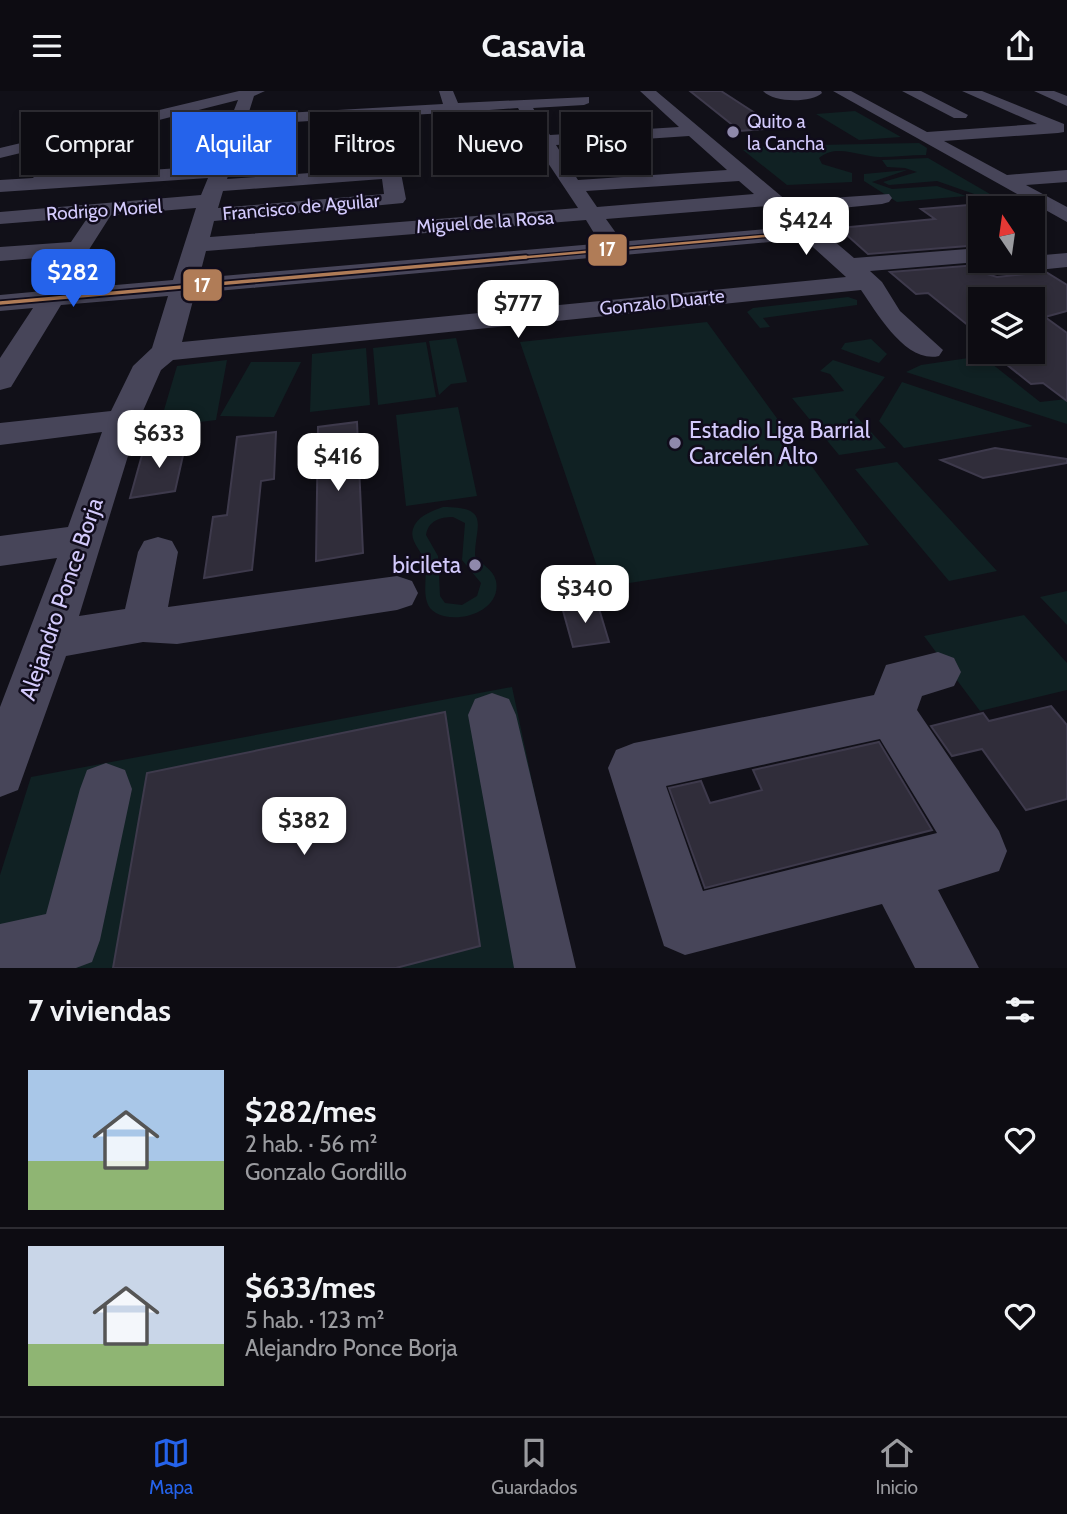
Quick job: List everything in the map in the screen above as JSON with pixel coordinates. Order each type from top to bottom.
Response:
[{"type":"street","points":[[157,112],[175,99],[227,91]]},
{"type":"street","points":[[446,91],[456,112]]},
{"type":"street","points":[[648,91],[685,119],[717,152],[810,232],[837,241],[872,280],[890,316],[915,314],[935,323],[934,330],[922,344]]},
{"type":"street","points":[[769,91],[777,96],[815,93],[811,91]]},
{"type":"street","points":[[840,91],[1065,214]]},
{"type":"street","points":[[909,91],[972,114]]},
{"type":"street","points":[[970,91],[1062,130]]},
{"type":"street","points":[[1041,91],[1067,101]]},
{"type":"street","points":[[158,115],[253,92]]},
{"type":"street","name":"Alejandro Ponce Borja","points":[[243,112],[253,92]]},
{"type":"street","points":[[523,103],[528,112]]},
{"type":"street","points":[[296,121],[312,122],[382,111],[523,103],[588,104]]},
{"type":"street","points":[[893,119],[1019,111]]},
{"type":"street","points":[[193,112],[212,112]]},
{"type":"street","points":[[651,128],[685,119],[713,124]]},
{"type":"street","points":[[936,142],[1062,130]]},
{"type":"street","points":[[0,145],[21,141]]},
{"type":"street","points":[[936,142],[937,154],[941,158],[1008,196]]},
{"type":"street","points":[[547,146],[616,249]]},
{"type":"street","points":[[0,153],[21,148]]},
{"type":"street","points":[[691,154],[717,152]]},
{"type":"street","points":[[963,157],[989,155]]},
{"type":"street","points":[[557,163],[561,163]]},
{"type":"street","points":[[39,183],[46,175]]},
{"type":"street","name":"Alejandro Ponce Borja","points":[[0,772],[49,640],[123,420],[148,366],[164,352],[219,175]]},
{"type":"street","points":[[215,187],[229,175]]},
{"type":"street","points":[[4,188],[129,177],[215,187],[366,175]]},
{"type":"street","points":[[391,175],[400,229]]},
{"type":"street","points":[[576,186],[744,175]]},
{"type":"street","points":[[1007,181],[1067,176]]},
{"type":"street","name":"Francisco de Aguilar","points":[[215,187],[396,199]]},
{"type":"street","name":"Rodrigo Moriel","points":[[0,218],[104,210],[215,187]]},
{"type":"street","name":"Miguel de la Rosa","points":[[199,244],[594,214],[882,198]]},
{"type":"street","points":[[4,370],[52,299],[78,249],[104,210]]},
{"type":"street","points":[[1045,211],[1065,214]]},
{"type":"street","points":[[433,226],[448,293]]},
{"type":"street","points":[[0,303],[186,286],[448,293],[616,249],[810,232]]},
{"type":"street","points":[[0,254],[78,249]]},
{"type":"street","name":"Gonzalo Duarte","points":[[164,352],[448,293],[872,280],[968,258]]},
{"type":"street","points":[[1045,262],[1067,260]]},
{"type":"street","points":[[0,434],[123,420]]},
{"type":"street","points":[[0,551],[82,540]]},
{"type":"street","points":[[143,624],[158,552]]},
{"type":"street","points":[[49,640],[143,624],[177,626],[397,593]]},
{"type":"street","points":[[892,714],[903,680],[938,672]]},
{"type":"street","points":[[892,714],[979,851],[685,925],[634,768],[892,714]]},
{"type":"street","points":[[492,715],[545,968]]},
{"type":"street","points":[[0,955],[67,954],[106,789]]},
{"type":"street","points":[[897,872],[948,968]]},
{"type":"shaded area","points":[[855,111],[901,137],[859,140],[816,114]]},
{"type":"shaded area","points":[[919,143],[927,148],[926,155],[880,157],[841,151],[826,154],[819,158],[822,164],[852,173],[852,182],[787,185],[743,150],[766,146]]},
{"type":"shaded area","points":[[928,158],[990,194],[977,195],[937,181],[889,185],[883,182],[917,172],[887,167],[882,160]]},
{"type":"shaded area","points":[[907,170],[872,182],[892,189],[937,186],[966,196],[897,202],[864,181],[864,174]]},
{"type":"shaded area","points":[[848,297],[857,300],[857,305],[763,318],[770,327],[760,328],[747,312],[753,308]]},
{"type":"shaded area","name":"Estadio Liga Barrial Carcelén Alto","points":[[707,322],[869,545],[604,587],[520,342]]},
{"type":"shaded area","points":[[456,338],[467,382],[451,384],[439,395],[429,341]]},
{"type":"shaded area","points":[[871,339],[887,354],[879,363],[841,349],[845,343]]},
{"type":"shaded area","points":[[426,342],[436,397],[378,405],[373,348]]},
{"type":"shaded area","points":[[366,348],[370,405],[310,412],[312,354]]},
{"type":"shaded area","points":[[968,358],[968,364],[992,364],[1040,402],[1067,399],[1067,424],[906,372],[921,365]]},
{"type":"shaded area","points":[[227,360],[216,420],[159,427],[177,366]]},
{"type":"shaded area","points":[[833,360],[885,377],[855,415],[886,448],[839,455],[792,398],[844,391],[830,374],[820,371]]},
{"type":"shaded area","points":[[251,362],[301,362],[274,417],[220,416]]},
{"type":"shaded area","points":[[902,382],[1033,426],[904,448],[879,421]]},
{"type":"shaded area","points":[[458,407],[477,496],[406,506],[396,415]]},
{"type":"shaded area","points":[[897,462],[997,571],[949,581],[855,469]]},
{"type":"shaded area","name":"bicileta","points":[[443,507],[469,510],[475,514],[478,527],[475,556],[490,570],[496,581],[492,600],[476,613],[466,616],[445,616],[431,609],[426,597],[425,563],[412,534],[418,521]],"holes":[[[453,517],[465,523],[462,560],[481,583],[477,596],[462,605],[445,603],[440,596],[438,556],[426,535],[427,530],[432,523],[444,518]]]},
{"type":"shaded area","points":[[1067,591],[1067,625],[1040,597]]},
{"type":"shaded area","points":[[1024,615],[1067,663],[1067,690],[980,711],[924,636]]},
{"type":"shaded area","points":[[512,687],[572,968],[0,968],[0,875],[31,777]]},
{"type":"building","points":[[690,91],[721,91],[778,128],[740,131]]},
{"type":"building","points":[[968,205],[968,246],[868,254],[839,228],[935,219],[921,209]]},
{"type":"building","points":[[968,266],[968,273],[983,273],[997,277],[1046,272],[1067,285],[1067,311],[1045,317],[1045,287],[968,287],[968,325],[928,293],[916,294],[890,272]]},
{"type":"building","points":[[1045,317],[1067,333],[1067,401],[1043,383],[1031,384],[1006,364],[1045,364]]},
{"type":"building","points":[[357,422],[363,553],[316,561],[318,427]]},
{"type":"building","points":[[276,432],[274,479],[261,481],[252,570],[204,578],[213,517],[227,515],[237,437]]},
{"type":"building","points":[[186,442],[175,491],[130,498],[144,448]]},
{"type":"building","points":[[995,448],[1067,459],[1067,463],[983,478],[941,460]]},
{"type":"building","points":[[597,602],[609,642],[573,647],[562,607]]},
{"type":"building","points":[[1051,706],[1067,725],[1067,799],[1026,810],[982,749],[952,756],[931,726],[983,713],[989,721]]},
{"type":"building","points":[[445,712],[480,946],[396,968],[113,968],[147,773]]},
{"type":"building","points":[[879,742],[932,830],[705,888],[669,788],[701,781],[710,803],[762,790],[753,770]]},
{"type":"transit line","name":"17","points":[[0,303],[810,232]]},
{"type":"place","name":"Quito a la Cancha","points":[[733,132]]},
{"type":"place","name":"Estadio Liga Barrial Carcelén Alto","points":[[675,443]]},
{"type":"place","name":"bicileta","points":[[475,565]]}]
